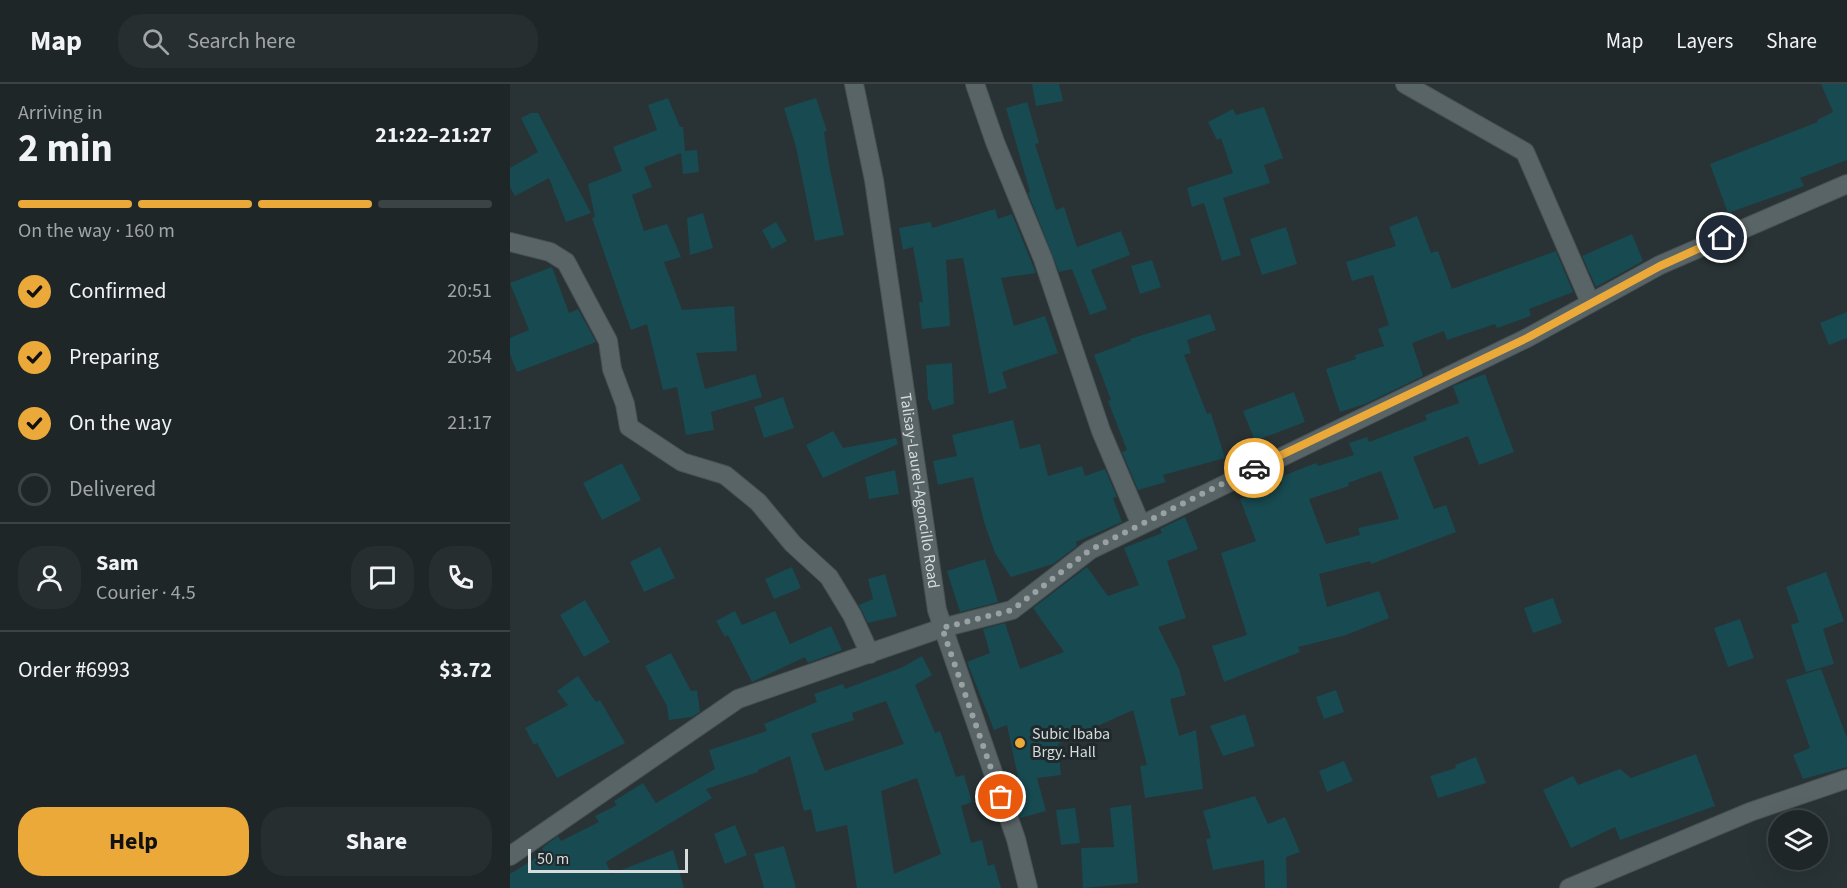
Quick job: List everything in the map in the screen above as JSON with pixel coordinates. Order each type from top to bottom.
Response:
[{"type":"street","name":"Talisay-Laurel-Agoncillo Road","points":[[854,84],[874,180],[937,610],[1016,839],[1028,888]]},
{"type":"street","points":[[975,84],[995,142],[1043,259],[1101,430],[1141,525]]},
{"type":"street","points":[[1406,84],[1525,152],[1590,302]]},
{"type":"street","points":[[510,855],[738,699],[942,628],[1012,610],[1090,550],[1527,338],[1660,266],[1847,184]]},
{"type":"street","points":[[510,242],[550,252],[566,262],[608,341],[612,369],[625,404],[629,427],[682,462],[725,476],[758,502],[793,544],[829,577],[852,615],[870,654]]},
{"type":"street","points":[[1569,888],[1750,812],[1847,779]]},
{"type":"building","points":[[1032,84],[1059,84],[1063,101],[1036,106]]},
{"type":"building","points":[[1821,84],[1847,84],[1847,160],[1800,178],[1804,186],[1728,213],[1710,164],[1818,122],[1817,120],[1833,112]]},
{"type":"building","points":[[668,98],[680,127],[683,127],[685,151],[697,150],[699,172],[683,174],[681,153],[644,167],[652,187],[632,195],[644,231],[667,224],[681,257],[664,262],[682,310],[734,306],[737,351],[696,353],[705,389],[755,374],[762,397],[711,412],[714,430],[686,435],[677,387],[663,390],[647,324],[631,330],[592,218],[595,217],[588,184],[622,171],[613,147],[657,130],[648,105]]},
{"type":"building","points":[[816,98],[827,131],[824,132],[829,165],[844,235],[815,241],[796,147],[784,108]]},
{"type":"building","points":[[1027,102],[1039,143],[1035,144],[1056,210],[1064,207],[1077,247],[1121,231],[1130,255],[1091,270],[1107,309],[1090,315],[1072,269],[1059,272],[1028,193],[1030,192],[1006,108]]},
{"type":"building","points":[[1264,107],[1283,158],[1264,165],[1270,183],[1223,198],[1241,255],[1222,261],[1204,203],[1192,207],[1187,188],[1233,173],[1221,138],[1217,140],[1208,122],[1233,109],[1236,115]]},
{"type":"building","points":[[531,113],[538,113],[591,213],[566,222],[549,178],[515,196],[510,187],[510,168],[538,152],[521,118]]},
{"type":"building","points":[[995,209],[998,219],[1012,214],[1036,273],[1001,278],[1014,326],[1045,316],[1058,353],[1002,372],[1007,388],[989,394],[963,258],[946,260],[950,326],[922,329],[919,302],[923,302],[913,247],[903,250],[899,228],[931,222],[932,228]]},
{"type":"building","points":[[703,213],[713,248],[690,255],[687,218]]},
{"type":"building","points":[[1417,216],[1431,253],[1438,251],[1452,289],[1556,251],[1573,292],[1529,309],[1531,316],[1497,328],[1495,324],[1447,340],[1444,331],[1412,343],[1423,376],[1365,404],[1340,412],[1326,369],[1356,359],[1355,355],[1384,346],[1378,329],[1389,325],[1373,275],[1352,281],[1346,262],[1396,246],[1389,227]]},
{"type":"building","points":[[776,222],[787,241],[772,249],[762,230]]},
{"type":"building","points":[[1286,227],[1297,264],[1262,275],[1250,239]]},
{"type":"building","points":[[1632,234],[1643,261],[1596,287],[1582,256]]},
{"type":"building","points":[[1152,260],[1161,287],[1140,294],[1131,266]]},
{"type":"building","points":[[552,267],[569,313],[578,309],[596,342],[517,372],[510,354],[510,338],[529,330],[510,283]]},
{"type":"building","points":[[1847,312],[1847,338],[1829,345],[1820,323]]},
{"type":"building","points":[[1210,314],[1216,330],[1187,340],[1191,353],[1184,355],[1207,414],[1211,413],[1225,458],[1163,475],[1166,482],[1138,490],[1122,452],[1127,450],[1108,401],[1111,400],[1094,355],[1131,341],[1130,339]]},
{"type":"building","points":[[952,363],[954,404],[933,410],[928,399],[926,365]]},
{"type":"building","points":[[1485,374],[1514,452],[1479,465],[1468,436],[1413,457],[1434,509],[1446,505],[1456,532],[1371,564],[1370,561],[1319,574],[1327,607],[1379,591],[1389,618],[1346,635],[1298,647],[1300,652],[1224,682],[1212,646],[1247,635],[1221,553],[1256,541],[1240,499],[1282,484],[1280,477],[1316,463],[1318,466],[1354,455],[1349,443],[1367,437],[1369,442],[1427,420],[1425,415],[1459,403],[1453,386]],"holes":[[[1381,471],[1399,519],[1358,528],[1360,535],[1326,544],[1309,499],[1349,486],[1348,483]]]},
{"type":"building","points":[[1294,392],[1305,422],[1255,441],[1243,411]]},
{"type":"building","points":[[783,397],[794,428],[764,438],[754,407]]},
{"type":"building","points":[[1013,420],[1020,449],[1040,444],[1048,476],[1082,466],[1085,476],[1105,469],[1117,497],[1113,498],[1122,522],[1076,542],[1077,546],[1053,564],[1011,577],[995,553],[984,522],[973,477],[938,485],[933,461],[957,456],[952,435]]},
{"type":"building","points":[[833,431],[843,448],[896,438],[898,444],[823,478],[806,445]]},
{"type":"building","points":[[622,463],[641,500],[602,520],[583,483]]},
{"type":"building","points":[[895,470],[899,494],[869,499],[865,477]]},
{"type":"building","points":[[1185,517],[1198,549],[1167,561],[1186,618],[1158,627],[1179,669],[1186,695],[1170,699],[1179,736],[1196,730],[1203,789],[1145,798],[1140,766],[1147,765],[1133,710],[1058,744],[1061,775],[1037,778],[1046,811],[1020,818],[1015,798],[1022,796],[1007,725],[994,730],[967,662],[990,653],[983,629],[1005,623],[1020,669],[1064,652],[1033,608],[1087,567],[1108,596],[1139,585],[1124,548],[1162,533],[1160,529]]},
{"type":"building","points":[[660,547],[675,578],[644,592],[630,562]]},
{"type":"building","points":[[985,559],[998,602],[960,612],[947,571]]},
{"type":"building","points":[[792,567],[801,588],[774,599],[765,579]]},
{"type":"building","points":[[1826,572],[1844,621],[1823,629],[1834,664],[1806,672],[1791,625],[1799,622],[1786,587]]},
{"type":"building","points":[[885,574],[897,616],[868,623],[859,605],[873,599],[868,579]]},
{"type":"building","points":[[1553,598],[1562,623],[1533,633],[1524,608]]},
{"type":"building","points":[[585,600],[610,642],[584,657],[560,615]]},
{"type":"building","points":[[735,611],[742,625],[775,611],[790,644],[831,626],[842,650],[808,663],[805,657],[752,682],[728,635],[725,637],[716,621]]},
{"type":"building","points":[[1740,619],[1754,658],[1728,667],[1714,628]]},
{"type":"building","points":[[671,653],[691,691],[697,690],[700,712],[692,717],[669,720],[667,706],[645,666]]},
{"type":"building","points":[[922,656],[932,675],[915,685],[935,733],[940,731],[956,777],[964,775],[972,802],[961,806],[971,843],[982,840],[988,866],[994,864],[1001,888],[857,888],[847,825],[816,832],[811,809],[804,811],[790,756],[758,772],[706,789],[712,798],[606,862],[611,874],[673,850],[684,888],[510,888],[510,874],[544,853],[542,848],[558,836],[561,841],[599,822],[595,816],[617,805],[614,801],[643,783],[656,803],[715,769],[709,750],[767,731],[764,724],[817,702],[814,694],[843,684],[845,689],[903,667]],"holes":[[[886,701],[904,744],[825,771],[811,734],[854,720],[852,713]],[[917,778],[941,854],[894,874],[881,791]]]},
{"type":"building","points":[[1821,669],[1847,738],[1847,767],[1803,779],[1793,755],[1810,748],[1786,680]]},
{"type":"building","points":[[578,676],[596,702],[600,700],[625,743],[557,778],[537,743],[534,745],[525,728],[568,705],[557,691]]},
{"type":"building","points":[[1336,690],[1344,712],[1324,719],[1316,697]]},
{"type":"building","points":[[1245,714],[1255,746],[1223,756],[1210,726]]},
{"type":"building","points":[[1696,754],[1715,806],[1620,840],[1615,827],[1571,848],[1543,790],[1573,776],[1578,785],[1620,769],[1631,778]]},
{"type":"building","points":[[1476,757],[1486,783],[1438,798],[1430,776],[1456,768],[1455,765]]},
{"type":"building","points":[[1344,761],[1353,781],[1327,792],[1319,771]]},
{"type":"building","points":[[1255,796],[1268,824],[1285,817],[1300,852],[1286,857],[1287,888],[1265,888],[1264,860],[1213,870],[1206,839],[1211,838],[1203,811]]},
{"type":"building","points":[[1131,805],[1138,883],[1083,888],[1081,848],[1114,847],[1110,808]]},
{"type":"building","points":[[1075,808],[1080,843],[1061,845],[1056,810]]},
{"type":"building","points":[[735,825],[747,855],[725,864],[714,834]]},
{"type":"building","points":[[784,846],[796,888],[764,888],[754,854]]},
{"type":"way so far","points":[[1001,797],[942,628],[1012,610],[1090,550],[1254,468]]},
{"type":"place","name":"Subic Ibaba Brgy. Hall","points":[[1020,743]]},
{"type":"route","points":[[1254,468],[1378,411],[1527,338],[1660,266],[1722,238]]}]
